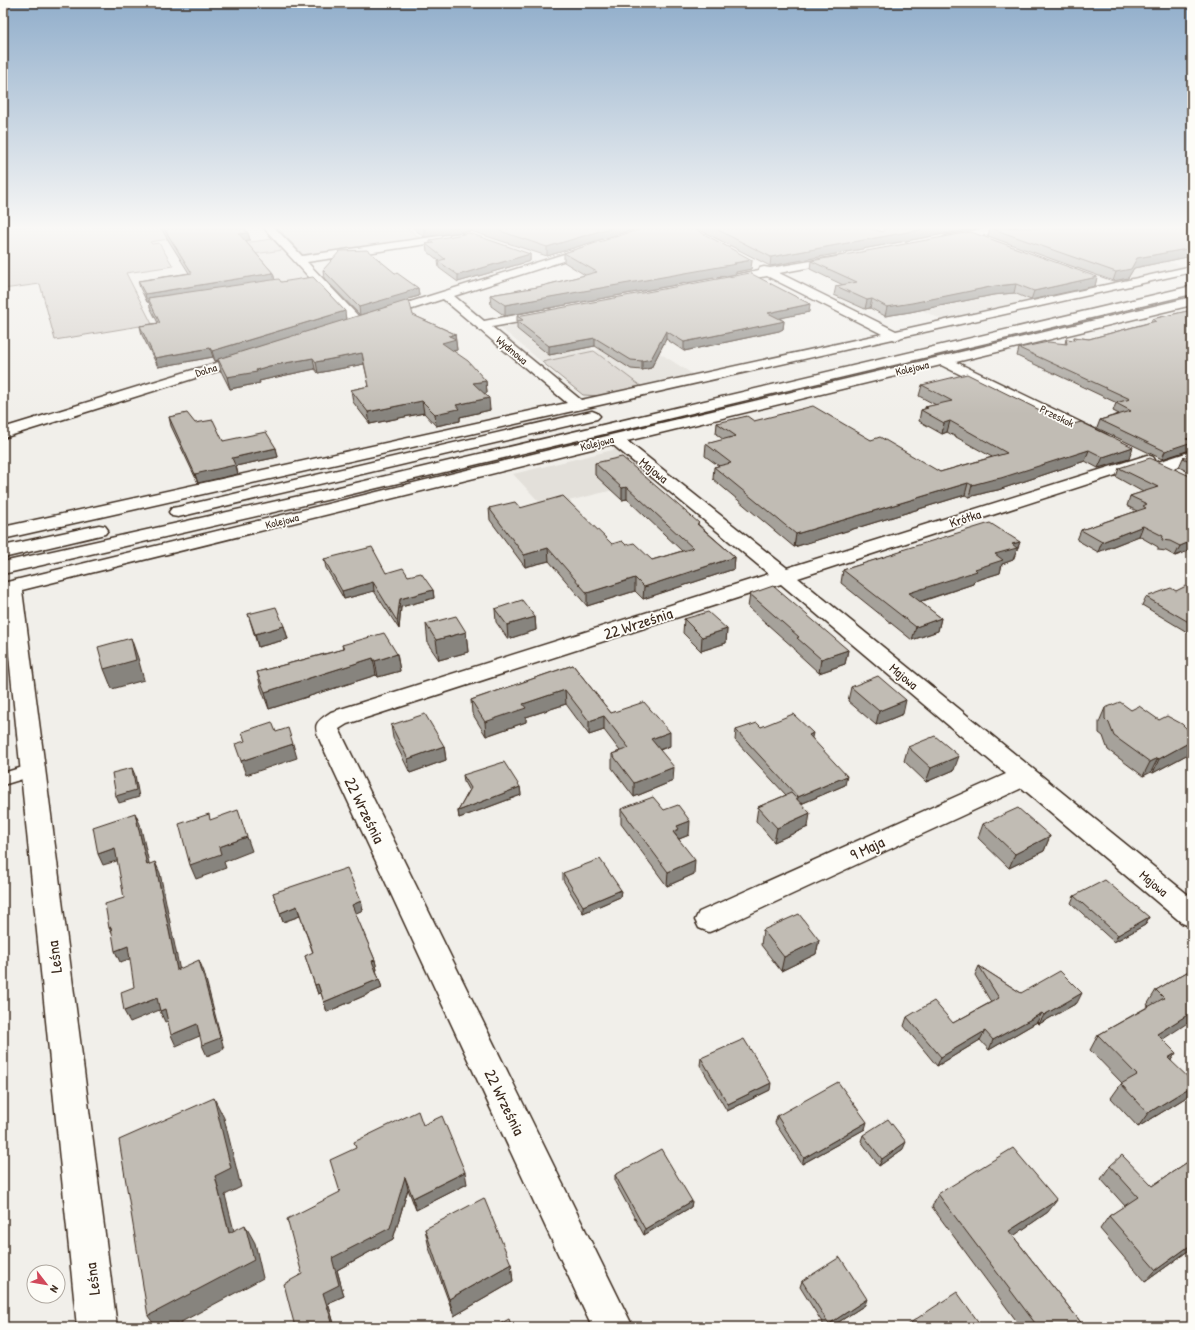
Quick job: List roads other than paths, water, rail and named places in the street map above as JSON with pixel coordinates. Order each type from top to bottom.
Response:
[{"type":"main road","points":[[323,289],[358,323]]},
{"type":"main road","points":[[343,328],[464,289]]},
{"type":"main road","points":[[803,289],[896,336]]},
{"type":"main road","points":[[3,533],[221,486],[578,405],[1104,289]]},
{"type":"main road","name":"Kolejowa","points":[[3,552],[1144,289]]},
{"type":"main road","name":"Kolejowa","points":[[6,581],[335,493],[1192,290]]},
{"type":"main road","name":"Wydmowa","points":[[445,295],[578,405]]},
{"type":"main road","name":"Kolejowa","points":[[6,581],[615,439],[1192,301]]},
{"type":"main road","points":[[483,325],[560,311]]},
{"type":"main road","name":"Dolna","points":[[3,433],[261,353]]},
{"type":"main road","name":"Przeskok","points":[[944,361],[1112,443]]},
{"type":"main road","name":"Majowa","points":[[615,439],[784,576],[1192,915]]},
{"type":"main road","points":[[1126,450],[1180,476]]},
{"type":"main road","name":"Krótka","points":[[784,576],[1154,463],[1192,456]]},
{"type":"main road","name":"22 Września","points":[[613,1327],[336,750],[327,730],[327,726],[339,718],[784,576]]},
{"type":"main road","name":"Leśna","points":[[6,581],[33,770],[97,1327]]},
{"type":"main road","name":"9 Maja","points":[[709,920],[1024,776]]},
{"type":"lane","points":[[3,779],[33,770]]}]
